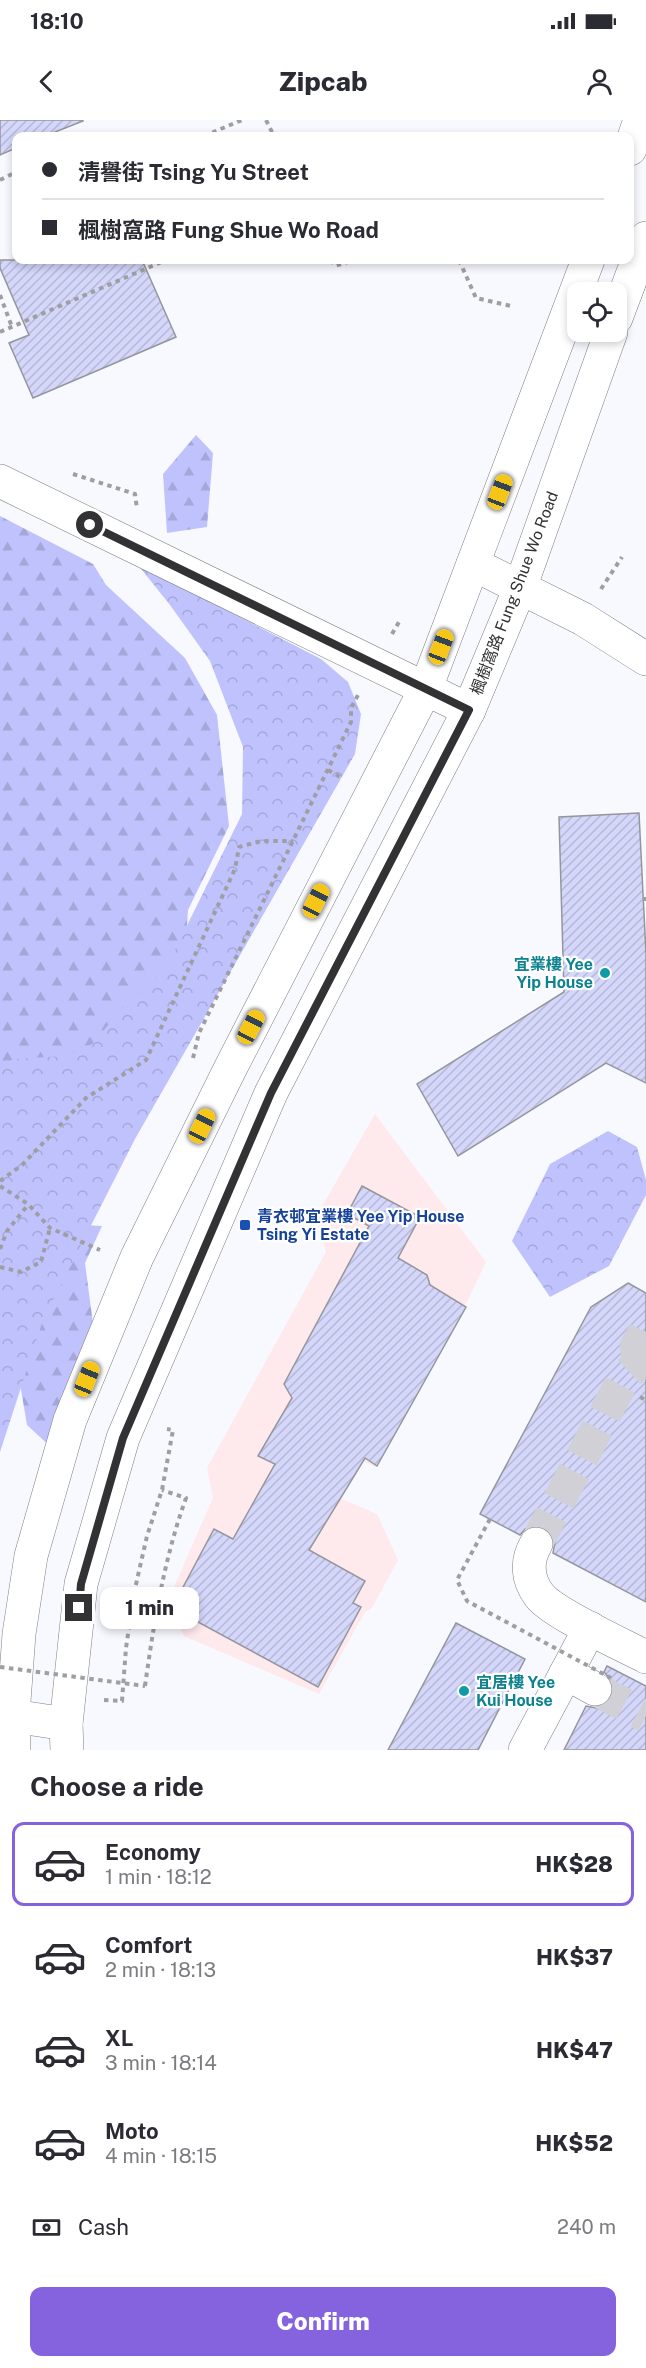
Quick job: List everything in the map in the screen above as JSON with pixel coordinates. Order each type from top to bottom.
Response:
[{"type":"main road","points":[[634,137],[640,120]]},
{"type":"main road","points":[[627,289],[646,238]]},
{"type":"main road","points":[[14,1750],[6,1715],[31,1556],[70,1420],[137,1257],[426,688],[586,264]]},
{"type":"main road","name":"楓樹窩路 Fung Shue Wo Road","points":[[67,1737],[81,1584],[123,1438],[271,1093],[469,710],[520,588],[607,342]]},
{"type":"main road","points":[[0,481],[469,710]]},
{"type":"main road","points":[[473,564],[583,619],[646,659]]},
{"type":"main road","points":[[536,1544],[530,1553],[528,1576],[539,1596],[557,1610],[646,1657]]},
{"type":"main road","points":[[525,1750],[590,1628]]},
{"type":"main road","points":[[566,1673],[603,1683]]},
{"type":"main road","points":[[6,1715],[67,1737]]},
{"type":"path","points":[[214,132],[242,120]]},
{"type":"path","points":[[0,332],[157,264]]},
{"type":"path","points":[[461,264],[476,298],[511,306]]},
{"type":"path","points":[[0,295],[12,327]]},
{"type":"path","points":[[0,1182],[22,1165],[86,1098],[146,1060],[236,869],[239,847],[261,841],[292,841]]},
{"type":"path","points":[[0,1186],[28,1204],[50,1228],[104,1252]]},
{"type":"path","points":[[0,1250],[7,1231],[28,1204]]},
{"type":"path","points":[[0,1267],[21,1272],[41,1262],[50,1228]]},
{"type":"path","points":[[640,1397],[646,1400]]},
{"type":"path","points":[[100,1700],[122,1701],[126,1648],[134,1593],[147,1536],[162,1490],[173,1430]]},
{"type":"path","points":[[0,1667],[145,1686],[157,1604],[175,1529],[186,1498],[162,1490]]},
{"type":"path","points":[[490,1519],[457,1580],[467,1602],[603,1683]]},
{"type":"shaded area","points":[[375,1114],[486,1262],[464,1308],[375,1467],[358,1458],[335,1496],[377,1514],[398,1560],[372,1608],[365,1612],[319,1694],[184,1636],[167,1603],[213,1498],[207,1468],[326,1252],[316,1217]]},
{"type":"green space","points":[[196,435],[213,453],[207,527],[167,533],[163,474]]},
{"type":"green space","points":[[0,516],[93,564],[106,585],[185,658],[217,715],[229,826],[188,910],[180,1031],[0,1181]]},
{"type":"green space","points":[[138,565],[321,659],[348,682],[361,714],[355,754],[135,1139],[43,1320],[0,1452],[0,1067],[13,1059],[66,1056],[94,1043],[118,1012],[166,968],[242,814],[243,747],[210,661]]},
{"type":"green space","points":[[608,1131],[637,1147],[646,1180],[646,1195],[609,1266],[550,1297],[512,1241],[550,1164]]},
{"type":"green space","points":[[78,1225],[102,1226],[85,1263],[94,1331],[54,1450],[27,1425],[11,1331]]},
{"type":"building","points":[[0,120],[83,120],[55,132],[12,132],[12,150],[0,155]]},
{"type":"building","points":[[0,260],[12,260],[12,264],[144,264],[176,337],[33,398],[9,343],[29,335],[0,268]]},
{"type":"building","name":"宜業樓 Yee Yip House","points":[[639,813],[646,954],[646,1083],[606,1063],[458,1156],[417,1084],[564,992],[559,817]]},
{"type":"building","points":[[362,1186],[420,1217],[398,1258],[427,1275],[430,1285],[466,1307],[377,1466],[365,1458],[309,1550],[365,1581],[353,1603],[361,1607],[318,1687],[172,1608],[214,1529],[233,1539],[275,1464],[258,1456],[292,1398],[284,1384],[369,1226],[347,1214]]},
{"type":"building","points":[[628,1283],[646,1293],[646,1602],[553,1553],[555,1542],[552,1534],[545,1528],[534,1525],[525,1529],[520,1535],[480,1514],[591,1307]]},
{"type":"building","name":"宜居樓 Yee Kui House","points":[[456,1623],[525,1659],[478,1750],[388,1750]]},
{"type":"building","points":[[607,1666],[646,1686],[646,1750],[564,1750],[586,1706],[596,1708],[612,1698],[614,1688],[604,1672]]},
{"type":"tunnel","points":[[640,1362],[636,1347],[646,1329]]},
{"type":"tunnel","points":[[536,1544],[625,1376],[640,1362],[646,1361]]},
{"type":"tunnel","points":[[595,1689],[646,1716]]},
{"type":"place","name":"宜業樓 Yee Yip House","points":[[605,973]]},
{"type":"place","name":"青衣邨宜業樓 Yee Yip House Tsing Yi Estate","points":[[245,1225]]},
{"type":"place","name":"宜居樓 Yee Kui House","points":[[464,1691]]},
{"type":"route","points":[[79,1608],[81,1584],[123,1438],[271,1093],[469,710],[90,525]]}]
